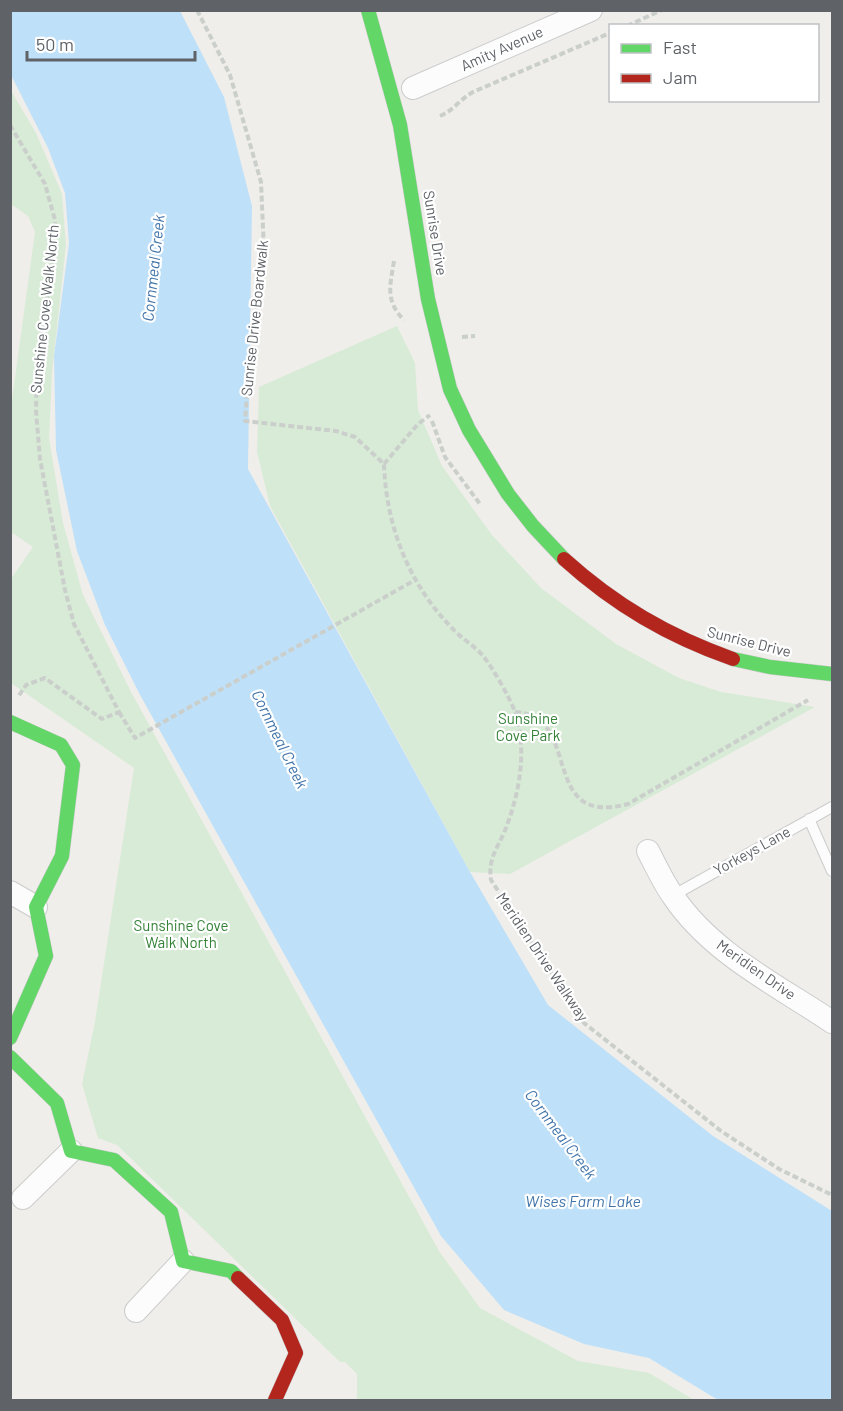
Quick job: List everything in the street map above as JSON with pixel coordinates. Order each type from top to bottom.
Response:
[{"type":"street","name":"Sunrise Drive","points":[[368,10],[408,90],[407,161],[430,308],[450,391],[484,456],[512,502],[545,542],[587,581],[634,614],[690,643],[735,659],[788,670],[832,674]]},
{"type":"street","name":"Amity Avenue","points":[[408,90],[591,10]]},
{"type":"street","points":[[430,308],[438,296],[435,251]]},
{"type":"street","name":"Sunrise Drive","points":[[464,385],[474,430],[484,456]]},
{"type":"street","points":[[10,722],[61,746],[73,765],[62,856],[36,907],[46,956],[10,1038]]},
{"type":"street","name":"Meridien Drive","points":[[648,852],[672,896],[692,920],[723,950],[832,1022]]},
{"type":"street","points":[[10,892],[36,907]]},
{"type":"street","points":[[10,1057],[57,1103],[71,1151]]},
{"type":"street","points":[[23,1198],[71,1151]]},
{"type":"street","points":[[71,1151],[114,1160],[171,1212],[183,1262]]},
{"type":"street","points":[[136,1311],[183,1262]]},
{"type":"street","points":[[183,1262],[231,1271],[282,1320],[296,1353],[275,1401]]},
{"type":"lane","name":"Yorkeys Lane","points":[[672,896],[832,807]]},
{"type":"lane","points":[[809,819],[832,871]]},
{"type":"path","name":"Sunrise Drive Boardwalk","points":[[197,10],[230,75],[261,182],[264,251],[251,342],[245,421],[336,430],[355,437],[384,464]]},
{"type":"path","points":[[631,24],[662,10]]},
{"type":"path","points":[[440,116],[448,113],[459,99],[472,92],[609,33]]},
{"type":"path","name":"Sunshine Cove Walk North","points":[[10,125],[45,184],[55,220],[55,243],[37,366],[36,411],[40,459],[65,591],[74,624],[119,712],[135,738],[415,580]]},
{"type":"path","points":[[394,258],[388,286],[395,311],[408,325]]},
{"type":"path","points":[[428,404],[445,456],[484,509]]},
{"type":"path","points":[[384,464],[418,424],[430,415]]},
{"type":"path","name":"Meridien Drive Walkway","points":[[384,464],[385,490],[394,531],[415,580],[453,630],[483,656],[514,712],[521,750],[519,788],[504,832],[488,864],[491,880],[584,1023],[721,1131],[779,1169],[832,1195]]},
{"type":"path","points":[[16,700],[26,685],[45,678],[102,719],[119,712]]},
{"type":"path","points":[[797,698],[816,700]]},
{"type":"path","points":[[514,712],[528,712],[540,718],[555,736],[558,759],[571,789],[588,804],[609,808],[628,804],[808,700]]},
{"type":"green space","points":[[10,89],[36,133],[62,194],[66,245],[52,372],[49,438],[63,523],[83,595],[131,692],[439,1251],[480,1308],[578,1361],[649,1373],[694,1400],[357,1400],[357,1374],[345,1362],[340,1362],[117,1145],[98,1138],[82,1084],[95,1022],[134,768],[11,683],[11,579],[33,547],[11,532],[10,414],[35,232],[28,216],[11,204]]},
{"type":"green space","name":"Sunshine Cove Park","points":[[397,326],[415,363],[418,410],[442,466],[492,535],[541,588],[616,644],[679,678],[721,692],[815,707],[510,874],[470,872],[270,506],[257,452],[259,387]]},
{"type":"water","name":"Wises Farm Lake","points":[[11,10],[180,11],[224,97],[252,206],[248,469],[470,872],[548,1005],[713,1136],[832,1211],[832,1400],[718,1400],[649,1358],[584,1344],[504,1310],[441,1236],[139,693],[105,625],[77,551],[56,450],[54,356],[69,243],[65,193],[48,148],[11,75]]},
{"type":"traffic: fast","points":[[368,10],[400,125],[428,299],[450,389],[469,430],[508,494],[533,526],[564,559]]},
{"type":"traffic: fast","points":[[733,659],[770,667],[832,674]]},
{"type":"traffic: fast","points":[[10,722],[61,745],[73,765],[62,856],[36,907],[46,956],[10,1038]]},
{"type":"traffic: fast","points":[[10,1057],[57,1103],[71,1151],[114,1160],[171,1212],[183,1261],[231,1271],[238,1278]]},
{"type":"traffic: jam","points":[[564,559],[603,591],[643,618],[686,640],[733,659]]},
{"type":"traffic: jam","points":[[238,1278],[282,1320],[296,1353],[275,1400]]},
{"type":"water label","name":"Cornmeal Creek","points":[[153,268]]},
{"type":"water label","name":"Cornmeal Creek","points":[[280,739]]},
{"type":"water label","name":"Cornmeal Creek","points":[[561,1134]]}]
